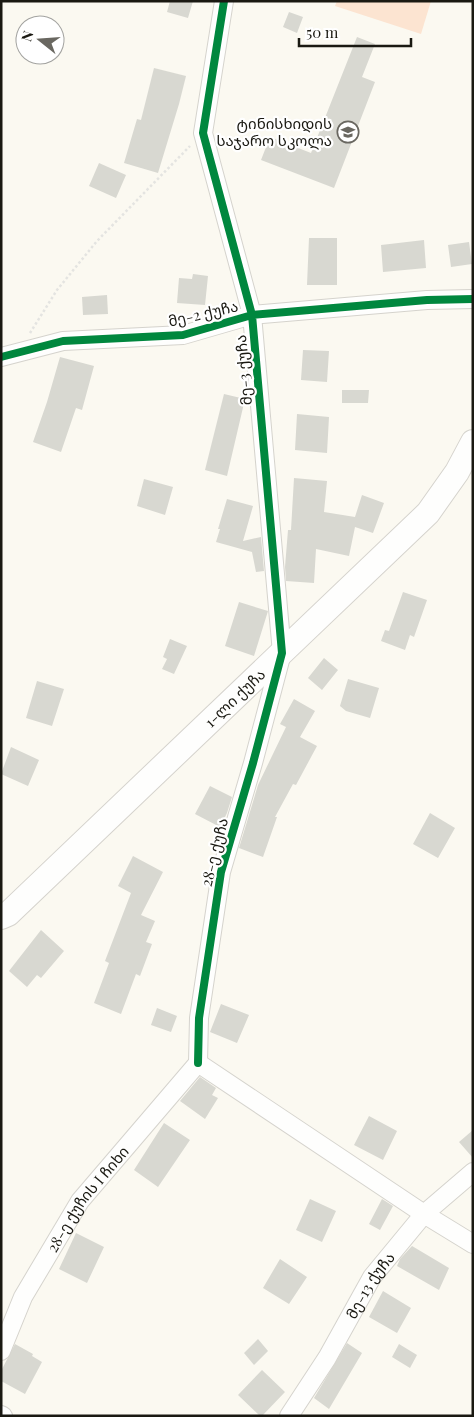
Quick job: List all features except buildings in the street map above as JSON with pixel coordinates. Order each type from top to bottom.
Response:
[{"type":"main road","name":"1-ლი ქუჩა","points":[[1,917],[8,914],[428,513],[457,472],[473,442]]},
{"type":"street","name":"მე-3 ქუჩა","points":[[224,1],[203,133],[252,315],[282,653]]},
{"type":"street","name":"მე-2 ქუჩა","points":[[10,354],[62,341],[183,335],[252,315],[427,300],[473,299]]},
{"type":"street","name":"28-ე ქუჩა","points":[[198,1064],[199,1018],[221,872],[253,763],[282,653]]},
{"type":"street","points":[[198,1064],[424,1214],[473,1244]]},
{"type":"street","name":"28-ე ქუჩის I ჩიხი","points":[[1,1350],[23,1297],[80,1201],[198,1064]]},
{"type":"street","name":"მე-13 ქუჩა","points":[[289,1416],[327,1358],[372,1277],[424,1214],[473,1172]]},
{"type":"path","points":[[10,354],[57,290],[97,241],[203,133]]},
{"type":"shaded area","points":[[337,1],[431,1],[421,34],[335,6]]},
{"type":"cycle path","points":[[198,1063],[199,1018],[221,872],[253,763],[282,653],[252,315],[203,133],[224,1]]},
{"type":"cycle path","points":[[1,357],[63,341],[183,335],[252,315],[427,300],[473,299]]},
{"type":"place","name":"ტინისხიდის საჯარო სკოლა","points":[[348,132]]}]
